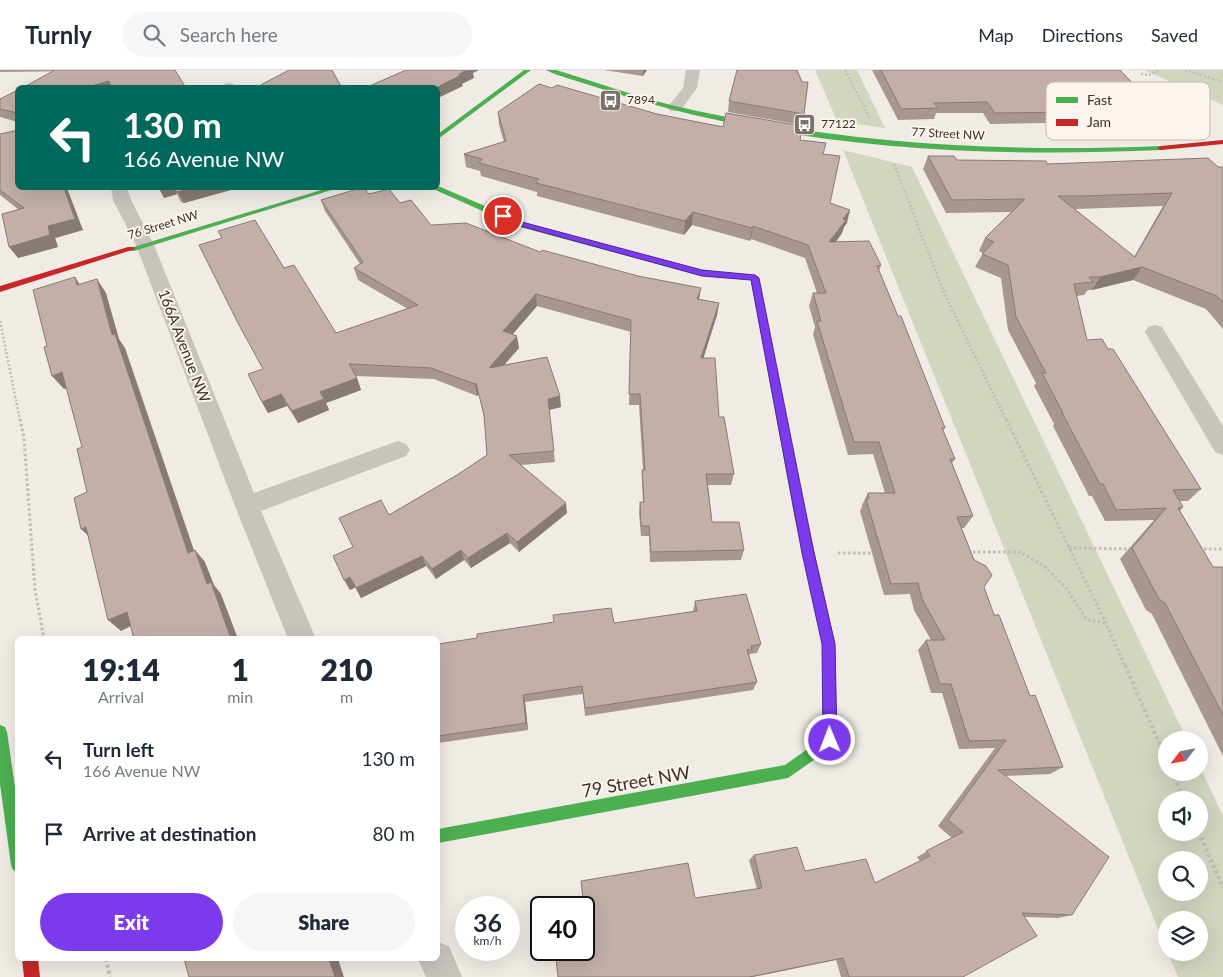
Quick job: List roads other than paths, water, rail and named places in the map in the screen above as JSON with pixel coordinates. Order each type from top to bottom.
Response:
[{"type":"street","points":[[440,136],[528,70]]},
{"type":"street","name":"77 Street NW","points":[[549,70],[675,108],[782,129],[886,144],[988,150],[1074,151],[1217,142]]},
{"type":"street","points":[[675,108],[690,88],[693,70]]},
{"type":"street","points":[[1217,142],[1223,152]]},
{"type":"street","name":"166A Avenue NW","points":[[120,190],[122,200],[145,245],[246,506],[301,636]]},
{"type":"street","name":"76 Street NW","points":[[0,289],[327,190]]},
{"type":"street","name":"79 Street NW","points":[[440,190],[520,224],[702,273],[755,278],[808,553],[829,644],[830,740],[788,771],[440,836]]},
{"type":"street","points":[[1155,332],[1223,446]]},
{"type":"street","points":[[246,506],[398,450]]},
{"type":"street","points":[[0,732],[15,843]]},
{"type":"street","points":[[30,961],[32,977]]},
{"type":"street","points":[[437,961],[444,977]]},
{"type":"place","name":"7894","points":[[611,100]]},
{"type":"place","name":"77122","points":[[805,124]]}]
